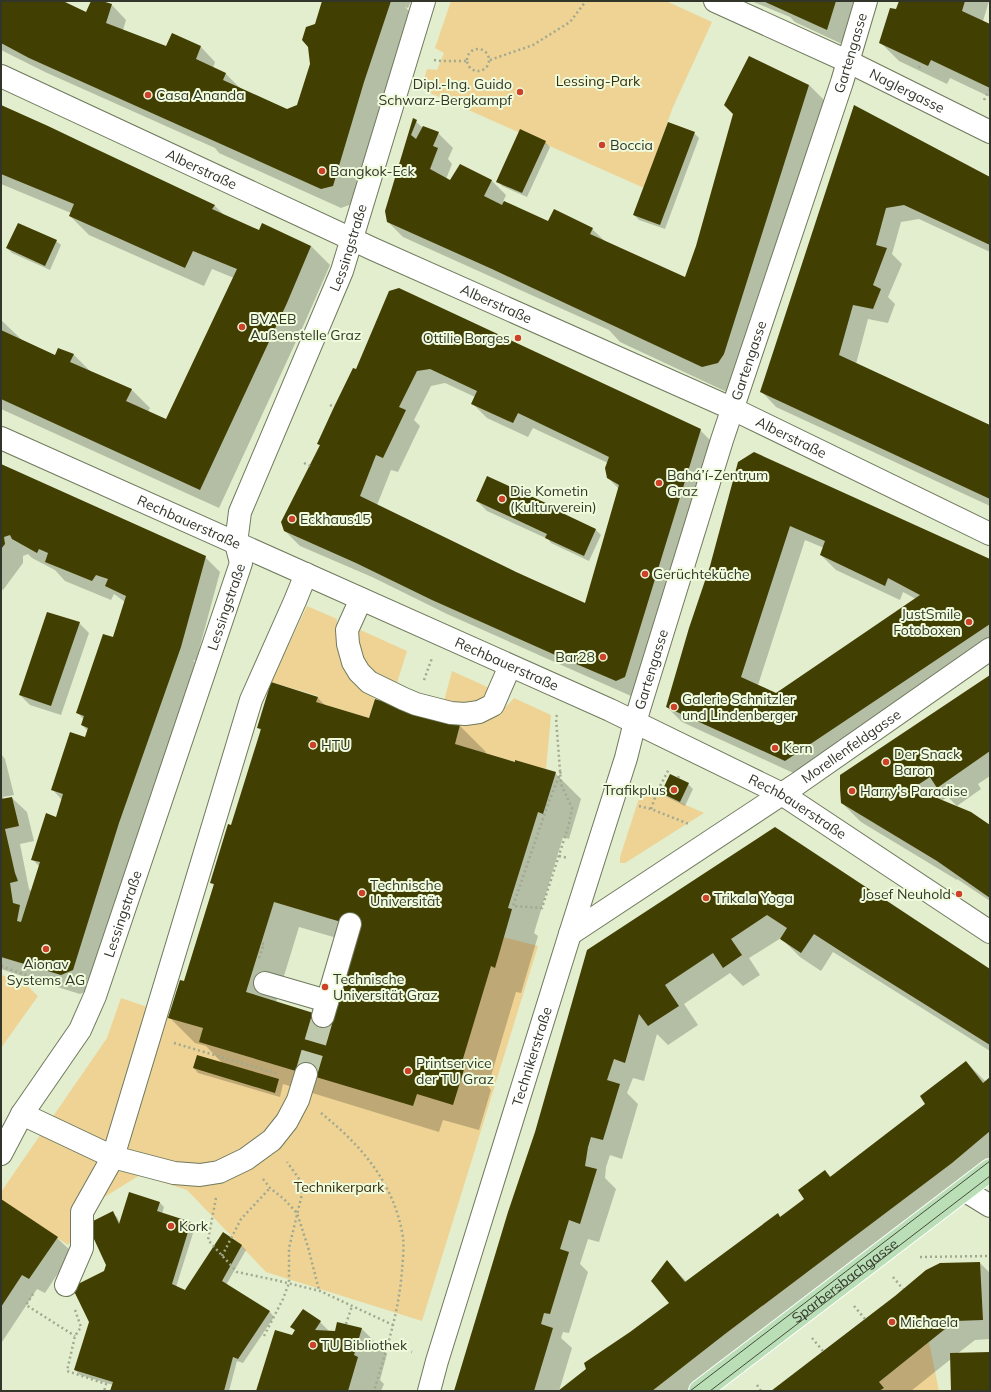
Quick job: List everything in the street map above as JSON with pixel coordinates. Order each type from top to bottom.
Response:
[{"type":"main road","name":"Sparbersbachgasse","points":[[700,1391],[990,1170]]},
{"type":"street","name":"Lessingstraße","points":[[1,1154],[22,1114],[80,1030],[95,996],[241,563],[236,543],[240,512],[342,271],[424,1]]},
{"type":"street","name":"Naglergasse","points":[[715,1],[847,61],[990,132]]},
{"type":"street","name":"Gartengasse","points":[[635,722],[733,409],[842,82],[866,1]]},
{"type":"street","name":"Alberstraße","points":[[1,76],[352,239],[733,409],[990,534]]},
{"type":"street","name":"Rechbauerstraße","points":[[1,438],[635,722],[782,794],[990,932]]},
{"type":"street","points":[[66,1285],[82,1248],[82,1212],[112,1157],[251,700],[306,574]]},
{"type":"street","points":[[361,599],[347,630],[348,644],[353,662],[359,672],[369,682],[404,700],[451,713],[465,714],[479,712],[493,705],[510,666]]},
{"type":"street","name":"Morellenfeldgasse","points":[[570,934],[782,794],[990,648]]},
{"type":"street","name":"Technikerstraße","points":[[429,1391],[437,1361],[626,758],[635,722]]},
{"type":"street","points":[[265,983],[325,1008],[350,924]]},
{"type":"street","points":[[22,1114],[112,1157],[174,1173],[200,1175],[219,1172],[246,1159],[272,1140],[287,1121],[302,1085]]},
{"type":"street","points":[[964,1190],[990,1206]]},
{"type":"path","points":[[490,60],[533,45],[570,22],[586,1]]},
{"type":"path","points":[[478,49],[488,53],[490,60],[487,67],[481,71],[470,68],[467,61],[467,57],[471,51],[478,49]]},
{"type":"path","points":[[408,52],[441,61],[467,61]]},
{"type":"path","points":[[330,405],[334,407]]},
{"type":"path","points":[[304,463],[310,466]]},
{"type":"path","points":[[424,678],[432,658]]},
{"type":"path","points":[[556,718],[561,771],[561,784],[572,808],[569,824],[542,908],[513,906],[561,771]]},
{"type":"path","points":[[651,809],[657,792],[669,769]]},
{"type":"path","points":[[678,778],[680,774]]},
{"type":"path","points":[[633,804],[651,809],[694,826]]},
{"type":"path","points":[[559,856],[563,857]]},
{"type":"path","points":[[1,966],[48,982]]},
{"type":"path","points":[[149,1036],[302,1085],[319,1111],[340,1128],[376,1168],[389,1190],[396,1211],[403,1237],[403,1261],[401,1282],[393,1325],[374,1391]]},
{"type":"path","points":[[264,1336],[283,1299],[289,1283],[289,1248],[302,1194],[302,1183],[272,1140]]},
{"type":"path","points":[[246,1159],[270,1188],[284,1199],[297,1213],[320,1291]]},
{"type":"path","points":[[219,1172],[219,1184],[208,1240],[237,1272],[320,1291],[393,1325]]},
{"type":"path","points":[[222,1256],[241,1219],[270,1188]]},
{"type":"path","points":[[918,1257],[990,1256]]},
{"type":"path","points":[[893,1276],[903,1289]]},
{"type":"path","points":[[33,1294],[26,1305],[75,1336]]},
{"type":"path","points":[[346,1324],[352,1306]]},
{"type":"path","points":[[853,1306],[865,1319]]},
{"type":"path","points":[[81,1327],[75,1336],[68,1372],[106,1384],[104,1391]]},
{"type":"path","points":[[812,1338],[823,1351]]},
{"type":"path","points":[[388,1343],[417,1354]]},
{"type":"path","points":[[757,1385],[761,1391]]},
{"type":"green space","name":"Lessing-Park","points":[[451,1],[666,1],[712,22],[673,107],[644,188],[421,89],[427,69],[437,70],[444,53],[435,48]]},
{"type":"green space","points":[[307,606],[337,619],[338,645],[343,665],[355,682],[375,699],[369,718],[316,702],[318,696],[271,682]]},
{"type":"green space","points":[[356,628],[407,651],[396,686],[374,673],[366,664],[360,652]]},
{"type":"green space","points":[[452,671],[494,690],[483,699],[460,702],[444,701]]},
{"type":"green space","points":[[514,698],[551,715],[546,769],[515,760],[515,762],[455,744],[460,725],[476,722],[490,717]]},
{"type":"green space","points":[[643,786],[704,813],[625,863],[620,863],[620,857]]},
{"type":"green space","name":"Technikerpark","points":[[495,935],[538,946],[422,1321],[266,1272],[187,1190],[140,1175],[93,1204],[68,1245],[1,1200],[1,1192],[107,1038],[121,998],[203,1026],[201,1036],[404,1100]]},
{"type":"green space","points":[[1,975],[22,981],[38,996],[1,1048]]},
{"type":"green space","points":[[929,1342],[939,1391],[879,1391],[884,1388],[879,1382]]},
{"type":"building","points":[[1,1],[63,1],[86,12],[91,1],[102,1],[112,4],[106,23],[166,46],[172,33],[201,46],[196,59],[226,73],[223,80],[287,109],[297,105],[310,64],[308,47],[302,40],[306,27],[315,24],[322,1],[391,1],[364,82],[333,186],[321,189],[29,58],[1,43]]},
{"type":"building","points":[[763,1],[836,1],[827,30]]},
{"type":"building","points":[[899,1],[965,1],[962,11],[990,24],[990,88],[931,60],[928,66],[879,43],[890,8],[896,9]]},
{"type":"building","points":[[749,56],[809,85],[724,354],[718,363],[702,367],[492,269],[387,222],[385,211],[413,118],[417,120],[411,135],[416,139],[423,126],[439,132],[433,146],[438,148],[430,169],[450,180],[460,164],[492,180],[484,196],[502,205],[504,201],[548,221],[554,209],[593,228],[590,234],[685,277],[696,246],[733,114],[724,105]]},
{"type":"building","points":[[1,105],[215,205],[212,209],[259,230],[262,223],[311,246],[287,303],[200,490],[1,399],[1,330],[55,355],[58,348],[74,354],[70,362],[132,389],[126,401],[166,419],[237,269],[193,251],[185,268],[69,216],[74,204],[1,174]]},
{"type":"building","points":[[854,105],[990,177],[990,245],[904,205],[886,208],[876,245],[887,248],[873,285],[881,289],[873,309],[853,305],[839,355],[990,425],[990,499],[760,392]]},
{"type":"building","points":[[668,122],[695,132],[660,225],[633,215]]},
{"type":"building","points":[[520,129],[546,141],[522,193],[496,182]]},
{"type":"building","points":[[18,223],[57,240],[45,266],[6,248]]},
{"type":"building","points":[[399,288],[701,429],[625,677],[616,681],[562,658],[432,600],[356,563],[284,531],[281,522],[320,445],[317,444],[353,368],[356,369],[389,291]],"holes":[[[430,369],[477,391],[471,404],[513,423],[518,413],[609,457],[605,468],[607,478],[619,485],[585,603],[516,572],[360,496],[376,455],[383,458],[406,410],[399,407],[417,371]]]},
{"type":"building","points":[[754,452],[990,559],[990,624],[785,761],[666,707],[689,628],[710,566],[738,462]],"holes":[[[790,526],[825,541],[820,555],[885,586],[888,578],[920,595],[776,693],[741,677]]]},
{"type":"building","points":[[1,464],[206,556],[181,647],[119,823],[73,970],[61,975],[1,957],[1,799],[12,797],[19,826],[5,829],[18,881],[10,883],[13,903],[20,905],[17,921],[21,922],[40,862],[31,860],[46,813],[56,817],[63,794],[51,790],[70,732],[85,737],[88,728],[81,725],[84,716],[76,713],[103,634],[113,637],[126,596],[105,586],[108,579],[96,575],[92,581],[45,562],[48,553],[39,549],[37,553],[12,539],[10,535],[4,537],[5,544],[1,549]]},
{"type":"building","points":[[487,476],[559,509],[558,511],[596,529],[584,556],[545,538],[547,534],[476,501]]},
{"type":"building","points":[[47,612],[80,622],[51,706],[19,695]]},
{"type":"building","points":[[990,675],[990,751],[937,788],[930,777],[913,788],[971,812],[990,825],[990,898],[937,861],[841,803],[840,775]]},
{"type":"building","name":"Technische Universität","points":[[271,682],[318,697],[316,702],[369,718],[375,699],[460,725],[455,744],[515,762],[515,760],[556,772],[543,814],[538,812],[508,908],[512,909],[495,968],[491,966],[462,1062],[466,1063],[453,1105],[417,1094],[413,1106],[199,1042],[203,1028],[168,1018],[180,980],[184,981],[214,884],[210,883],[228,824],[231,825],[261,729],[257,728]],"holes":[[[274,902],[358,927],[323,1016],[246,992]]]},
{"type":"building","name":"Trafikplus","points":[[670,774],[689,783],[680,802],[661,793]]},
{"type":"building","points":[[775,827],[990,969],[990,1045],[814,934],[801,953],[780,939],[787,928],[767,915],[731,939],[742,955],[723,968],[713,953],[665,985],[679,1006],[648,1026],[639,1014],[625,1063],[614,1059],[607,1080],[620,1084],[603,1140],[591,1137],[588,1147],[585,1166],[597,1169],[580,1224],[569,1220],[560,1249],[569,1252],[550,1314],[544,1313],[541,1324],[553,1328],[534,1391],[454,1391],[508,1212],[535,1132],[587,950]]},
{"type":"building","points":[[197,1055],[279,1079],[275,1093],[193,1068]]},
{"type":"building","points":[[966,1061],[983,1083],[990,1077],[990,1131],[952,1163],[725,1334],[652,1391],[558,1391],[586,1369],[584,1363],[630,1332],[669,1303],[651,1281],[667,1260],[685,1282],[778,1213],[780,1217],[804,1199],[798,1190],[825,1170],[830,1177],[925,1104],[920,1096]]},
{"type":"building","points":[[129,1192],[160,1202],[157,1211],[191,1222],[172,1284],[185,1290],[223,1232],[242,1245],[222,1281],[270,1311],[238,1359],[233,1357],[224,1391],[110,1391],[113,1382],[74,1370],[89,1322],[72,1287],[104,1271],[106,1265],[87,1224],[113,1211],[119,1224]]},
{"type":"building","points":[[1,1199],[58,1237],[29,1279],[22,1275],[1,1307]]},
{"type":"building","points":[[980,1262],[983,1320],[955,1321],[879,1382],[884,1388],[879,1391],[771,1391],[895,1296],[926,1270],[940,1263]]},
{"type":"building","name":"TU Bibliothek","points":[[303,1309],[321,1321],[315,1330],[335,1331],[337,1322],[362,1328],[354,1355],[358,1357],[348,1391],[256,1391],[275,1330],[292,1335],[295,1330],[290,1327]]},
{"type":"building","points":[[990,1352],[990,1391],[951,1391],[950,1353]]},
{"type":"tunnel","points":[[306,1074],[323,1016]]},
{"type":"tram line","points":[[690,1391],[990,1161]]},
{"type":"tram line","points":[[710,1391],[990,1176]]},
{"type":"place","name":"Dipl.-Ing. Guido Schwarz-Bergkampf","points":[[520,92]]},
{"type":"place","name":"Casa Ananda","points":[[148,95]]},
{"type":"place","name":"Boccia","points":[[602,145]]},
{"type":"place","name":"Bangkok-Eck","points":[[322,171]]},
{"type":"place","name":"BVAEB Außenstelle Graz","points":[[242,327]]},
{"type":"place","name":"Ottilie Borges","points":[[518,338]]},
{"type":"place","name":"Bahá’í-Zentrum Graz","points":[[659,483]]},
{"type":"place","name":"Die Kometin (Kulturverein)","points":[[502,499]]},
{"type":"place","name":"Eckhaus15","points":[[292,519]]},
{"type":"place","name":"Gerüchteküche","points":[[645,574]]},
{"type":"place","name":"JustSmile Fotoboxen","points":[[969,622]]},
{"type":"place","name":"Bar28","points":[[603,657]]},
{"type":"place","name":"Galerie Schnitzler und Lindenberger","points":[[674,707]]},
{"type":"place","name":"HTU","points":[[313,745]]},
{"type":"place","name":"Kern","points":[[775,748]]},
{"type":"place","name":"Der Snack Baron","points":[[886,762]]},
{"type":"place","name":"Trafikplus","points":[[674,790]]},
{"type":"place","name":"Harry's Paradise","points":[[852,791]]},
{"type":"place","name":"Technische Universität","points":[[362,893]]},
{"type":"place","name":"Josef Neuhold","points":[[959,894]]},
{"type":"place","name":"Trikala Yoga","points":[[706,898]]},
{"type":"place","name":"Aionav Systems AG","points":[[46,949]]},
{"type":"place","name":"Technische Universität Graz","points":[[325,987]]},
{"type":"place","name":"Printservice der TU Graz","points":[[408,1071]]},
{"type":"place","name":"Kork","points":[[171,1226]]},
{"type":"place","name":"Michaela","points":[[892,1322]]},
{"type":"place","name":"TU Bibliothek","points":[[313,1345]]}]
